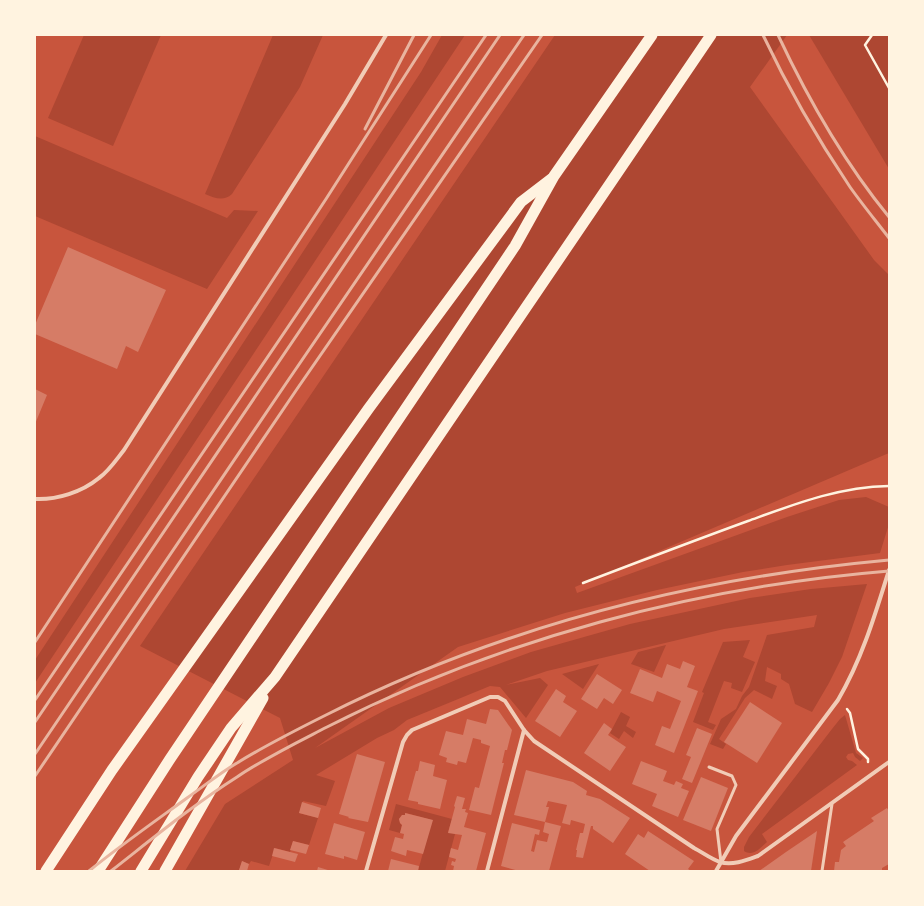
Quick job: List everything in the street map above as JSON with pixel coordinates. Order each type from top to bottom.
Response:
[{"type":"highway","points":[[98,871],[170,759],[515,246],[554,176],[652,35]]},
{"type":"highway","points":[[164,871],[275,676],[711,35]]},
{"type":"highway","points":[[46,871],[112,770],[369,408],[521,202],[554,176]]},
{"type":"highway","points":[[141,871],[198,777],[231,728],[275,676]]},
{"type":"street","points":[[35,499],[53,498],[70,494],[84,488],[100,478],[124,450],[340,111],[386,35]]},
{"type":"street","points":[[716,871],[736,836],[838,700],[849,682],[861,655],[889,570]]},
{"type":"street","points":[[366,871],[403,742],[407,734],[412,730],[490,697],[498,697],[505,701],[524,730],[534,742],[694,848],[721,862],[730,863],[758,856],[889,762]]},
{"type":"street","points":[[487,871],[524,730]]},
{"type":"lane","points":[[710,767],[732,776],[736,785],[717,829],[721,862]]},
{"type":"lane","points":[[822,871],[832,804]]},
{"type":"path","points":[[872,35],[865,45],[889,88]]},
{"type":"path","points":[[583,583],[801,502],[839,491],[889,486]]},
{"type":"path","points":[[838,700],[850,714],[858,749],[868,759],[869,777]]},
{"type":"shaded area","points":[[84,35],[161,35],[113,146],[48,118]]},
{"type":"shaded area","points":[[273,35],[323,35],[300,87],[232,194],[222,199],[205,194]]},
{"type":"shaded area","points":[[442,35],[465,35],[35,683],[35,660],[421,72]]},
{"type":"shaded area","points":[[555,35],[787,35],[750,87],[874,260],[889,275],[889,453],[575,587],[577,593],[787,517],[839,500],[866,497],[889,507],[889,524],[880,553],[743,572],[657,590],[565,613],[458,647],[315,748],[389,708],[463,677],[531,652],[630,624],[750,598],[811,589],[867,584],[842,657],[812,712],[795,704],[789,684],[781,679],[781,674],[767,667],[765,681],[777,686],[772,699],[754,690],[745,698],[719,739],[726,744],[723,749],[710,744],[721,719],[736,709],[742,696],[749,687],[767,635],[814,627],[817,615],[724,629],[547,671],[506,685],[540,678],[548,685],[526,718],[500,687],[490,686],[407,720],[394,730],[377,738],[316,775],[335,781],[326,806],[303,801],[299,813],[318,818],[309,845],[293,841],[290,852],[275,848],[269,866],[251,861],[249,864],[242,861],[239,871],[185,871],[225,804],[293,760],[280,718],[140,646]]},
{"type":"shaded area","points":[[809,35],[889,35],[889,169]]},
{"type":"shaded area","points":[[35,136],[227,218],[234,210],[258,211],[207,289],[35,216]]},
{"type":"shaded area","points":[[750,640],[743,657],[755,662],[742,692],[731,688],[732,683],[724,681],[708,722],[716,725],[713,730],[693,722],[704,693],[702,692],[723,642]]},
{"type":"shaded area","points":[[666,645],[654,672],[631,664],[638,652]]},
{"type":"shaded area","points":[[599,664],[583,689],[562,674]]},
{"type":"shaded area","points":[[621,712],[630,717],[626,726],[636,732],[633,738],[624,731],[619,739],[610,733]]},
{"type":"shaded area","points":[[845,715],[856,753],[863,758],[860,761],[853,753],[848,754],[846,757],[848,760],[857,765],[762,834],[767,842],[759,849],[750,853],[744,851],[744,847],[749,837],[832,729]]},
{"type":"shaded area","points":[[396,804],[452,819],[448,832],[455,834],[445,871],[418,871],[432,820],[406,813],[399,819],[402,825],[400,833],[389,830]]},
{"type":"building","points":[[68,247],[166,290],[138,352],[126,346],[117,369],[35,334],[35,325]]},
{"type":"building","points":[[35,389],[47,395],[35,424]]},
{"type":"building","points":[[683,661],[695,666],[687,687],[698,691],[674,753],[655,745],[662,726],[670,729],[681,701],[657,691],[653,702],[630,693],[640,669],[662,678],[667,664],[680,669]]},
{"type":"building","points":[[597,674],[622,690],[613,704],[604,698],[597,709],[581,699]]},
{"type":"building","points":[[556,689],[566,696],[563,702],[577,711],[560,737],[535,721]]},
{"type":"building","points":[[750,702],[782,723],[757,763],[724,742]]},
{"type":"building","points":[[490,709],[498,710],[512,730],[507,750],[505,750],[502,763],[504,763],[491,815],[469,810],[475,787],[479,788],[490,746],[481,743],[481,740],[473,738],[466,763],[458,761],[457,765],[446,762],[447,758],[439,755],[446,731],[463,735],[467,719],[486,724]]},
{"type":"building","points":[[604,723],[612,729],[608,735],[626,747],[610,771],[584,753]]},
{"type":"building","points":[[697,728],[712,734],[692,783],[682,779],[691,757],[686,755]]},
{"type":"building","points":[[357,754],[385,762],[368,822],[348,818],[349,817],[339,814]]},
{"type":"building","points":[[420,761],[435,765],[433,776],[447,780],[440,809],[408,800]]},
{"type":"building","points":[[641,761],[667,771],[663,781],[674,785],[676,781],[683,784],[681,788],[689,791],[678,817],[652,806],[657,794],[632,784]]},
{"type":"building","points":[[526,770],[573,782],[587,791],[586,795],[600,799],[630,818],[613,843],[593,829],[593,826],[591,826],[583,858],[576,857],[580,833],[583,833],[585,824],[571,820],[570,825],[562,823],[567,805],[548,801],[546,807],[549,807],[545,822],[514,815]]},
{"type":"building","points":[[701,777],[728,788],[711,831],[683,820]]},
{"type":"building","points":[[457,796],[465,798],[462,809],[466,809],[465,812],[468,813],[464,827],[486,833],[476,871],[453,871],[454,866],[451,865],[452,861],[455,862],[456,859],[449,857],[451,848],[458,850],[462,835],[448,833]]},
{"type":"building","points":[[302,802],[321,808],[318,818],[299,813]]},
{"type":"building","points":[[887,808],[889,811],[889,864],[882,868],[882,871],[834,871],[835,862],[839,862],[841,850],[846,846],[843,842],[874,821],[871,818]]},
{"type":"building","points":[[405,813],[433,820],[423,854],[407,850],[406,856],[391,851],[395,837],[403,839],[404,834],[400,833],[402,825],[399,819],[402,815],[405,815]]},
{"type":"building","points":[[545,822],[561,826],[549,871],[519,871],[501,866],[512,823],[540,830],[539,835],[535,834],[531,851],[534,852],[537,840],[547,842],[549,834],[543,832]]},
{"type":"building","points":[[334,823],[365,832],[357,860],[344,856],[344,859],[325,854]]},
{"type":"building","points":[[648,831],[694,861],[688,869],[691,871],[650,871],[625,854],[638,834],[644,838]]},
{"type":"building","points":[[817,831],[811,871],[759,871],[786,852]]},
{"type":"building","points":[[293,841],[309,845],[306,854],[290,850]]},
{"type":"building","points":[[274,848],[298,854],[295,862],[272,856]]},
{"type":"building","points":[[391,859],[419,866],[418,871],[388,871]]},
{"type":"building","points":[[242,861],[249,864],[247,871],[239,870]]},
{"type":"building","points":[[318,867],[331,871],[317,871]]},
{"type":"railway","points":[[365,129],[414,35]]},
{"type":"railway","points":[[35,642],[326,199],[431,35]]},
{"type":"railway","points":[[35,700],[486,35]]},
{"type":"railway","points":[[35,722],[500,35]]},
{"type":"railway","points":[[35,754],[524,35]]},
{"type":"railway","points":[[35,776],[297,389],[542,35]]},
{"type":"railway","points":[[763,35],[793,93],[826,150],[850,187],[889,238]]},
{"type":"railway","points":[[778,35],[814,106],[842,152],[889,217]]},
{"type":"railway","points":[[89,871],[218,775],[259,750],[326,715],[393,684],[461,656],[530,632],[600,611],[672,593],[744,579],[816,568],[889,560]]},
{"type":"railway","points":[[111,871],[173,822],[259,763],[327,727],[393,696],[461,668],[530,643],[600,622],[672,604],[744,590],[816,579],[889,571]]}]
